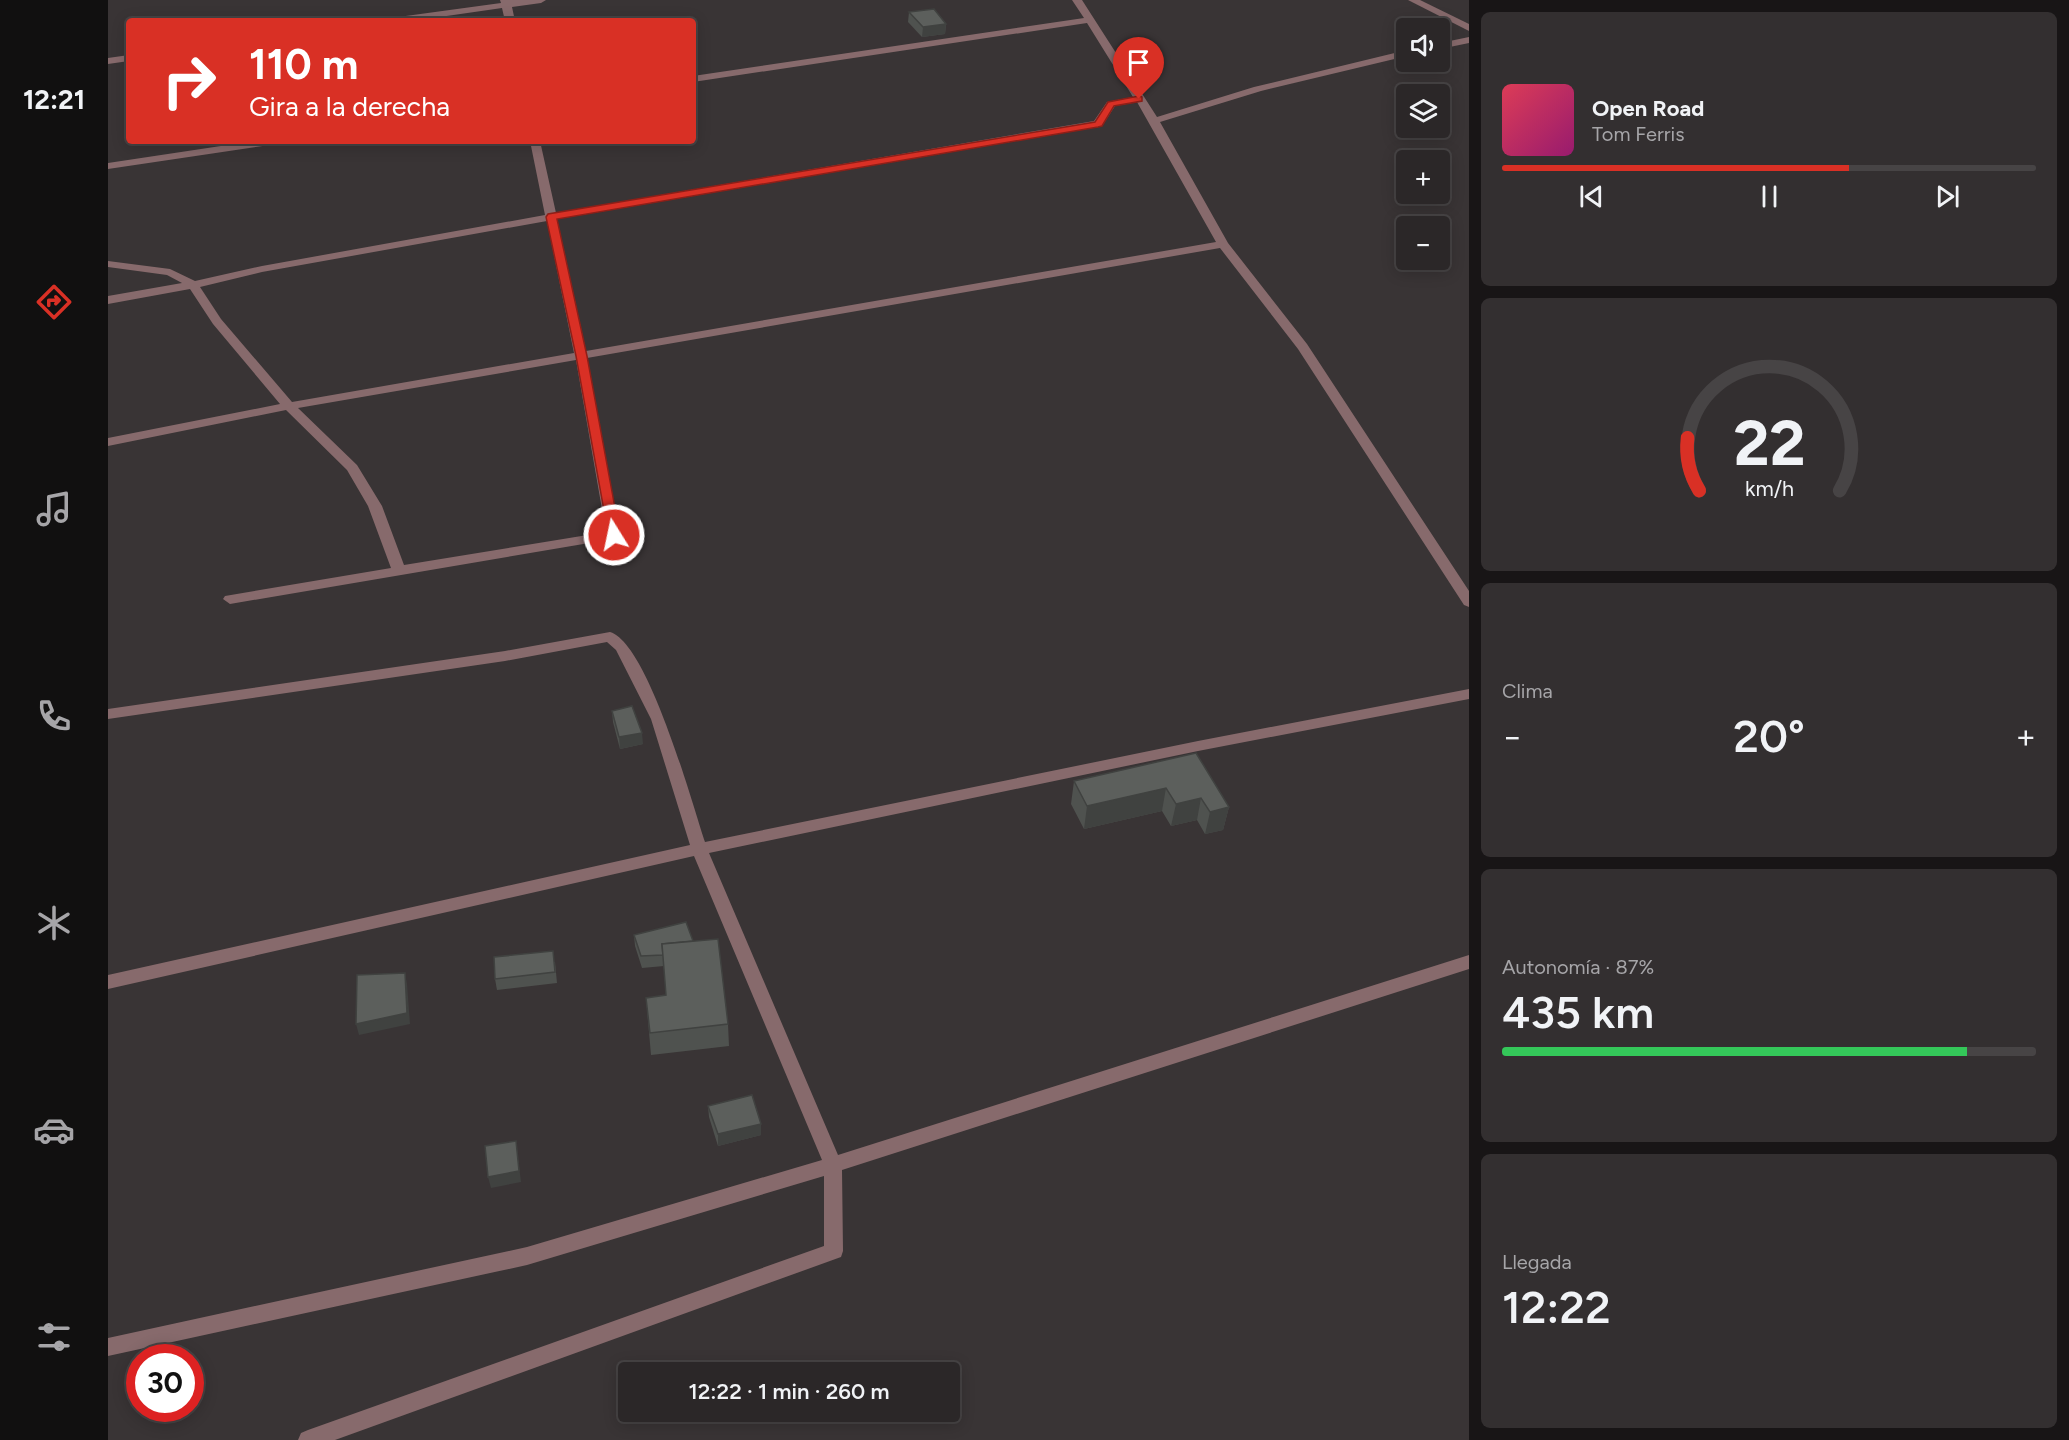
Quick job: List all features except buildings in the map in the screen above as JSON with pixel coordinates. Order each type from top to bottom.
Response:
[{"type":"street","points":[[410,18],[506,2],[541,0]]},
{"type":"street","points":[[1077,0],[1154,121],[1223,244],[1303,347],[1469,602]]},
{"type":"street","points":[[1413,0],[1469,28]]},
{"type":"street","points":[[506,2],[509,18]]},
{"type":"street","points":[[696,79],[1090,21]]},
{"type":"street","points":[[1450,44],[1469,40]]},
{"type":"street","points":[[1154,121],[1258,89],[1396,56]]},
{"type":"street","points":[[108,61],[126,58]]},
{"type":"street","points":[[108,300],[193,285],[262,269],[552,217],[1098,124],[1111,104],[1139,99]]},
{"type":"street","points":[[108,166],[256,144]]},
{"type":"street","points":[[230,599],[614,535],[581,356],[537,144]]},
{"type":"street","points":[[108,442],[289,406],[1223,244]]},
{"type":"street","points":[[108,264],[170,273],[193,285],[217,321],[289,406],[352,468],[375,506],[399,570]]},
{"type":"street","points":[[108,714],[505,656],[610,637],[622,647],[658,719],[699,849],[833,1165],[834,1251],[308,1440]]},
{"type":"street","points":[[108,982],[699,849],[1198,746],[1469,694]]},
{"type":"street","points":[[108,1347],[526,1256],[833,1165],[1469,962]]},
{"type":"route","points":[[614,535],[581,356],[552,217],[1098,124],[1111,104],[1139,99]]}]
